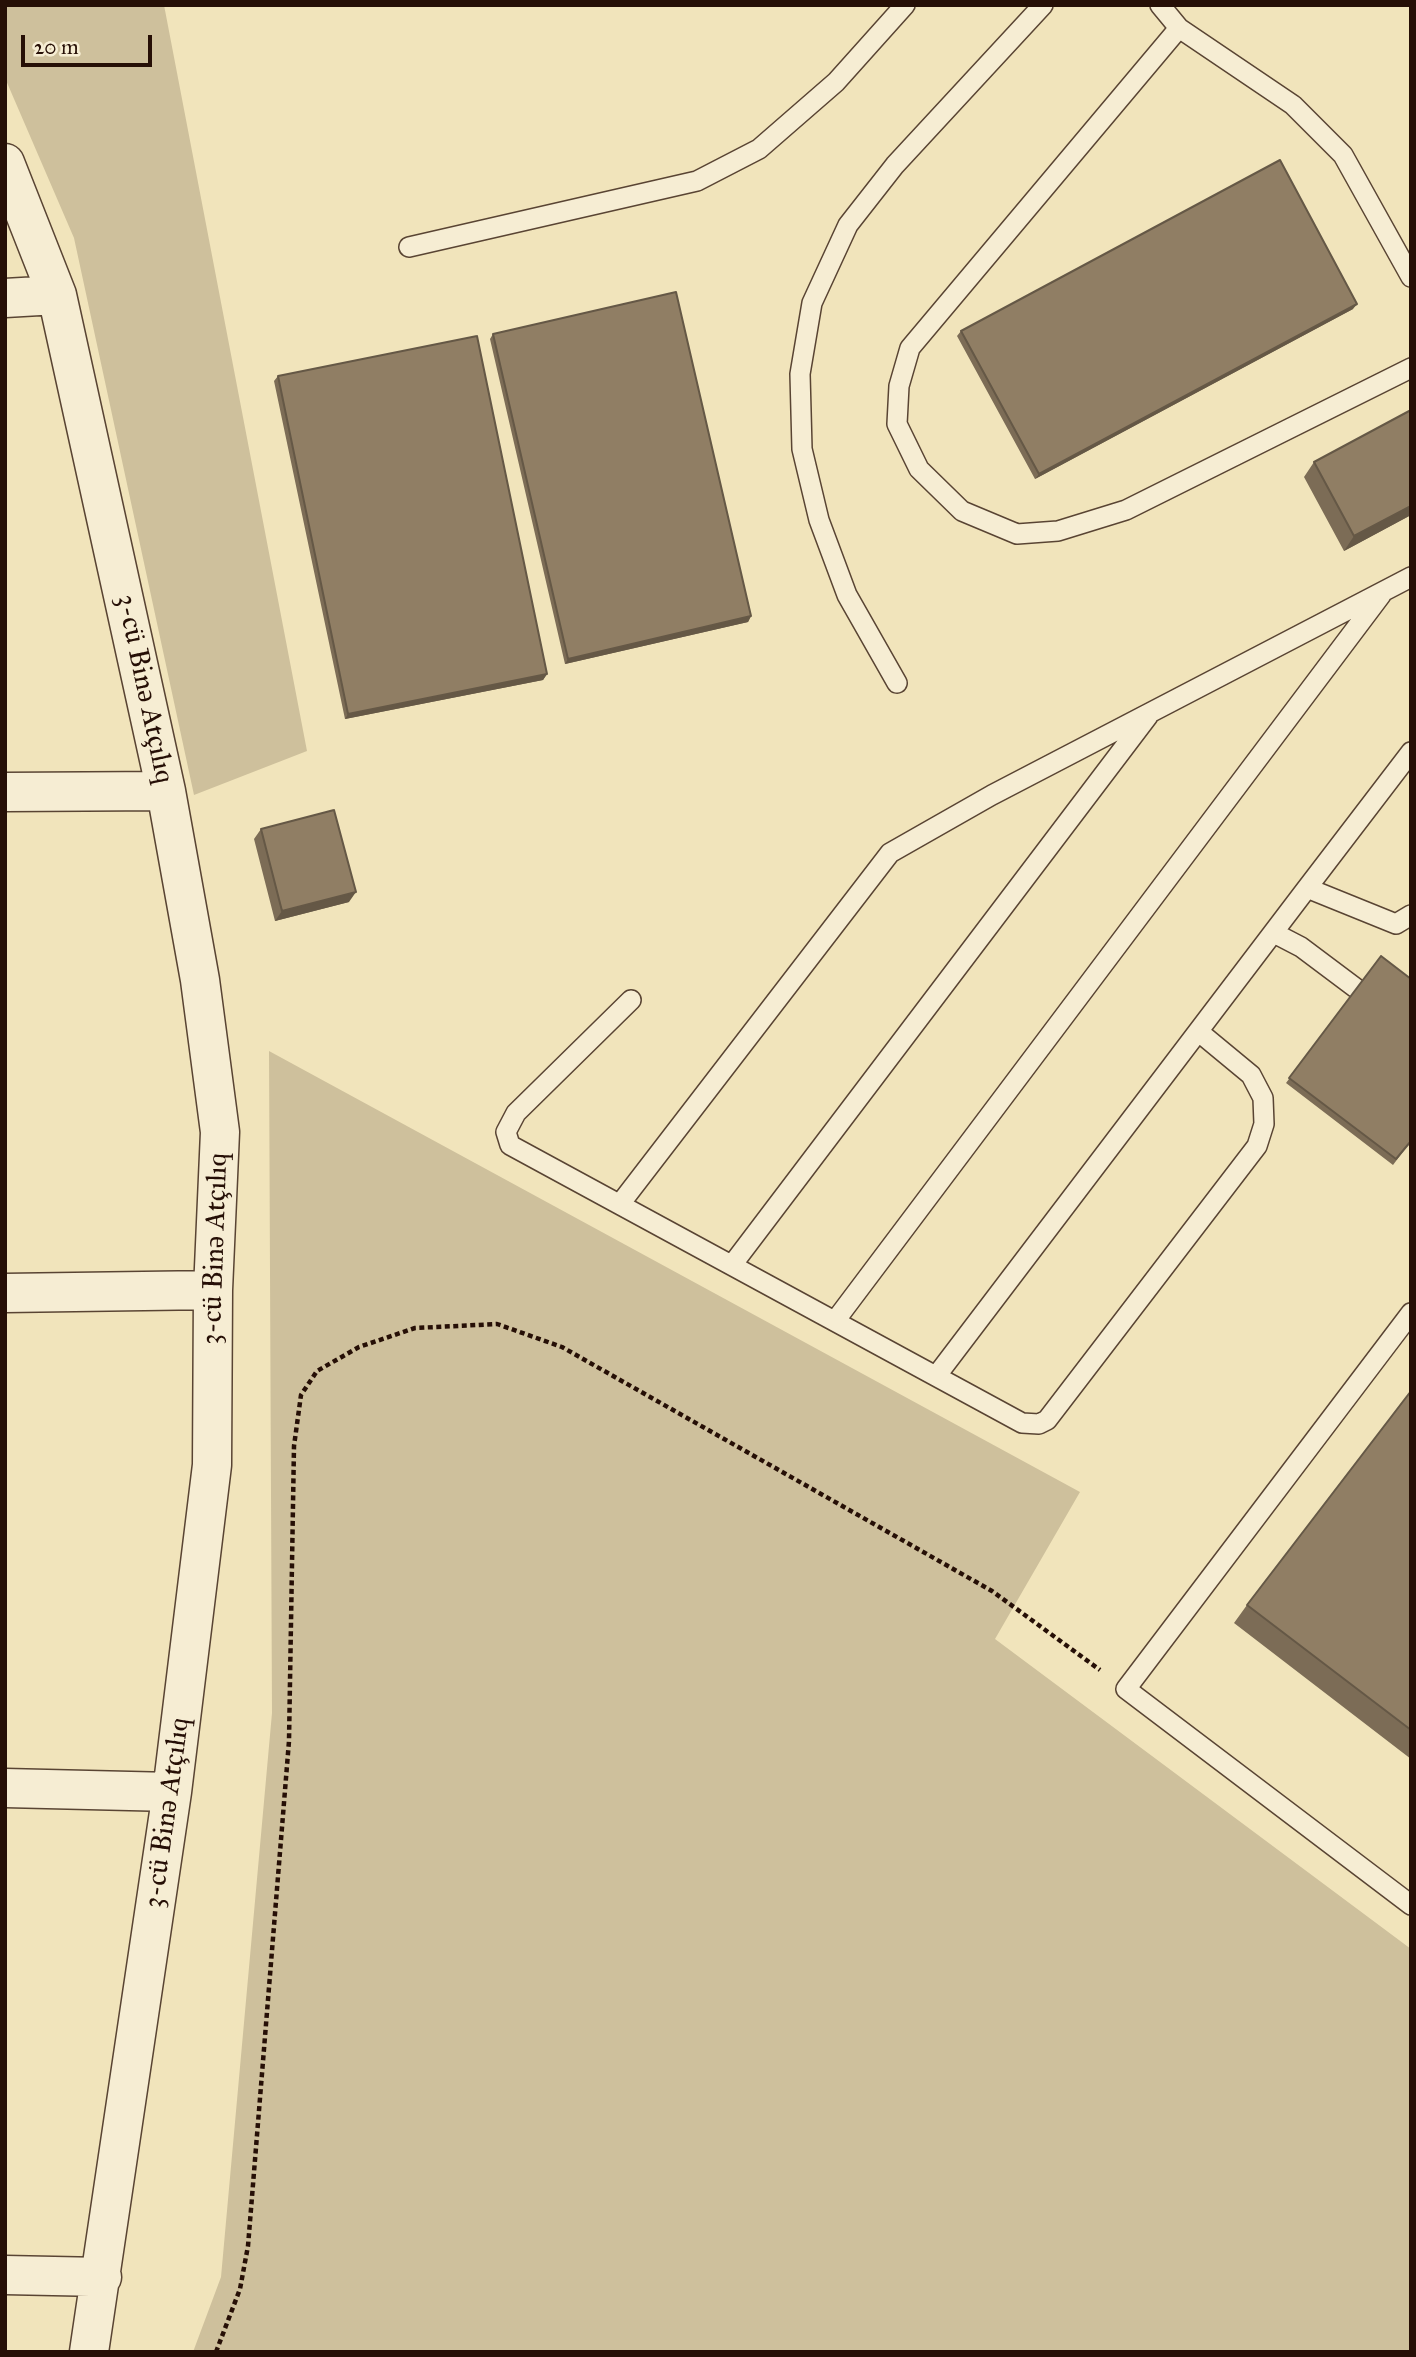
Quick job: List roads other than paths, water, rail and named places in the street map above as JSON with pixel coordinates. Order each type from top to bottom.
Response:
[{"type":"street","name":"3-cü Binə Atçılıq","points":[[5,163],[57,295],[166,791],[200,980],[219,1132],[213,1290],[212,1465],[172,1792],[89,2352]]},
{"type":"street","points":[[5,298],[57,295]]},
{"type":"street","points":[[5,792],[166,791]]},
{"type":"street","points":[[5,1293],[213,1290]]},
{"type":"street","points":[[5,1788],[172,1792]]},
{"type":"street","points":[[5,2275],[102,2277]]},
{"type":"lane","points":[[409,247],[697,181],[759,149],[836,82],[905,5]]},
{"type":"lane","points":[[897,683],[847,595],[819,520],[802,449],[800,374],[812,303],[848,225],[895,165],[1043,5]]},
{"type":"lane","points":[[1160,5],[1179,28],[1293,105],[1343,155],[1411,277]]},
{"type":"lane","points":[[1179,28],[910,348],[899,386],[897,424],[919,469],[962,511],[1017,534],[1058,531],[1126,510],[1411,368]]},
{"type":"lane","points":[[620,1205],[890,853],[992,794],[1411,577]]},
{"type":"lane","points":[[835,1321],[1384,592]]},
{"type":"lane","points":[[732,1265],[1150,713]]},
{"type":"lane","points":[[937,1375],[1411,752]]},
{"type":"lane","points":[[1307,888],[1396,924],[1411,915]]},
{"type":"lane","points":[[1275,933],[1301,947],[1357,989]]},
{"type":"lane","points":[[631,1000],[516,1113],[506,1132],[510,1145],[1022,1423],[1039,1424],[1047,1419],[1257,1146],[1264,1124],[1263,1098],[1251,1075],[1199,1032]]},
{"type":"lane","points":[[1411,1313],[1126,1689],[1411,1905]]}]
